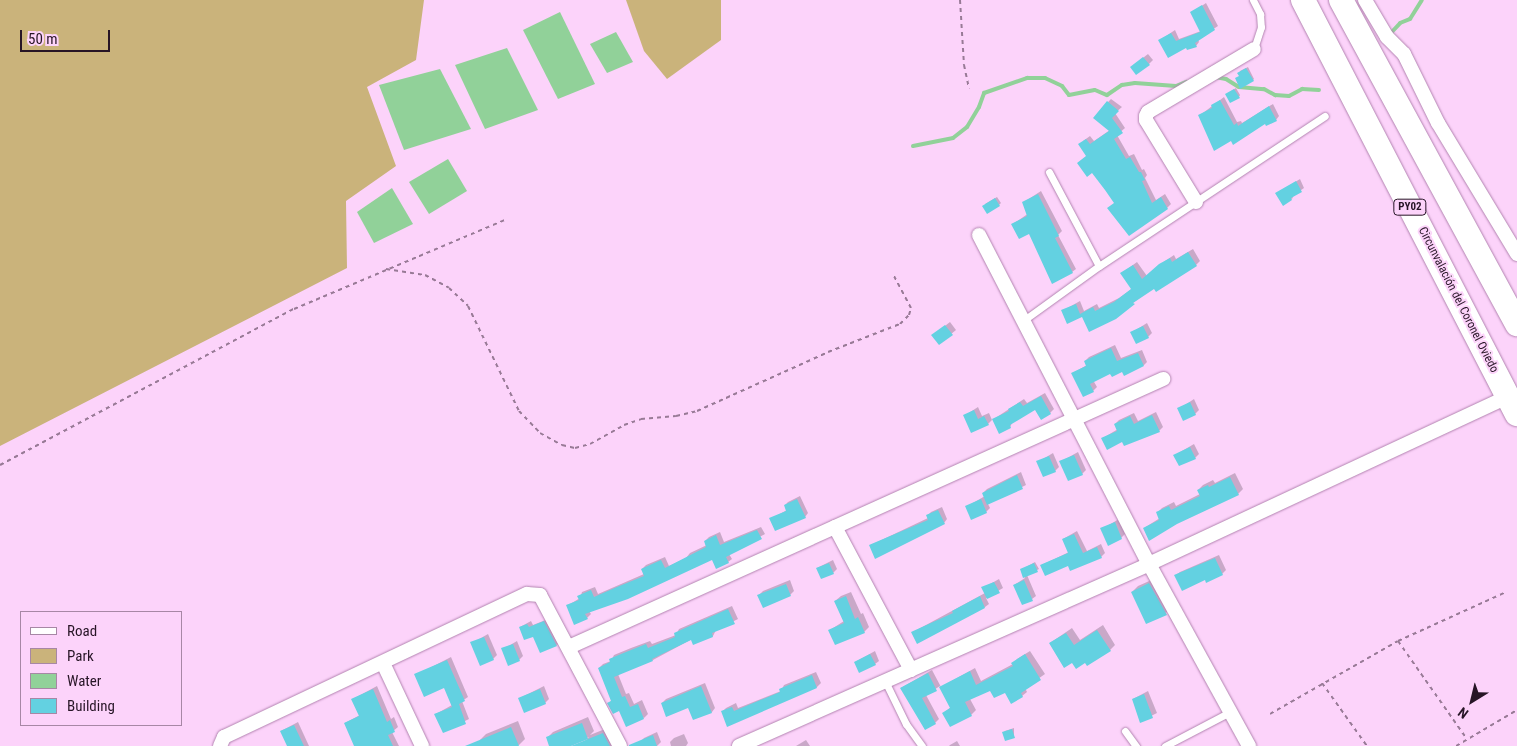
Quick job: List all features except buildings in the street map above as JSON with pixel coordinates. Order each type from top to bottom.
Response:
[{"type":"highway","name":"Circunvalación del Coronel Oviedo","points":[[1302,0],[1512,405]]},
{"type":"highway","points":[[1341,0],[1517,324]]},
{"type":"street","points":[[1365,0],[1387,37],[1404,54],[1438,123],[1517,254]]},
{"type":"street","points":[[1196,202],[1146,120],[1146,116],[1148,112],[1254,48]]},
{"type":"street","points":[[979,234],[1149,564],[1249,746]]},
{"type":"street","points":[[569,647],[1162,379]]},
{"type":"street","points":[[739,746],[1512,405]]},
{"type":"street","points":[[835,527],[911,670]]},
{"type":"street","points":[[220,746],[224,737],[527,594],[540,596],[569,647],[620,746]]},
{"type":"street","points":[[383,663],[422,746]]},
{"type":"lane","points":[[1253,0],[1260,14],[1261,27],[1254,48]]},
{"type":"lane","points":[[1024,320],[1099,266],[1325,116]]},
{"type":"lane","points":[[1049,172],[1099,266]]},
{"type":"lane","points":[[886,681],[906,724],[922,746]]},
{"type":"lane","points":[[1165,746],[1230,712]]},
{"type":"lane","points":[[1125,731],[1136,746]]},
{"type":"path","points":[[960,0],[964,65],[969,88]]},
{"type":"path","points":[[0,465],[294,308],[507,219]]},
{"type":"path","points":[[386,270],[425,275],[449,288],[468,306],[519,410],[540,433],[562,445],[575,448],[590,444],[624,425],[641,419],[676,416],[697,411],[828,352],[900,324],[909,315],[911,308],[894,274]]},
{"type":"path","points":[[1270,714],[1322,682],[1398,641],[1506,592]]},
{"type":"path","points":[[1398,641],[1467,739]]},
{"type":"path","points":[[1322,682],[1367,746]]},
{"type":"path","points":[[1456,746],[1517,710]]},
{"type":"green space","points":[[0,0],[424,0],[416,60],[367,87],[396,166],[346,201],[347,268],[0,446]]},
{"type":"green space","points":[[626,0],[721,0],[721,40],[667,79],[644,51]]},
{"type":"water","points":[[560,12],[595,84],[558,99],[523,30]]},
{"type":"water","points":[[616,32],[633,62],[607,73],[590,44]]},
{"type":"water","points":[[507,48],[538,110],[485,129],[455,65]]},
{"type":"water","points":[[440,69],[471,129],[404,150],[379,85]]},
{"type":"water","points":[[448,159],[467,191],[429,214],[409,182]]},
{"type":"water","points":[[392,188],[413,224],[374,243],[357,212]]},
{"type":"waterway","points":[[1389,35],[1400,23],[1410,19],[1422,0]]},
{"type":"waterway","points":[[1215,77],[1226,79],[1239,87],[1264,89],[1275,95],[1289,96],[1302,89],[1319,90]]},
{"type":"waterway","points":[[913,146],[953,138],[967,127],[979,107],[984,93],[1027,78],[1045,78],[1062,86],[1069,95],[1095,90],[1107,95],[1122,85],[1135,83],[1176,86],[1186,82]]}]
